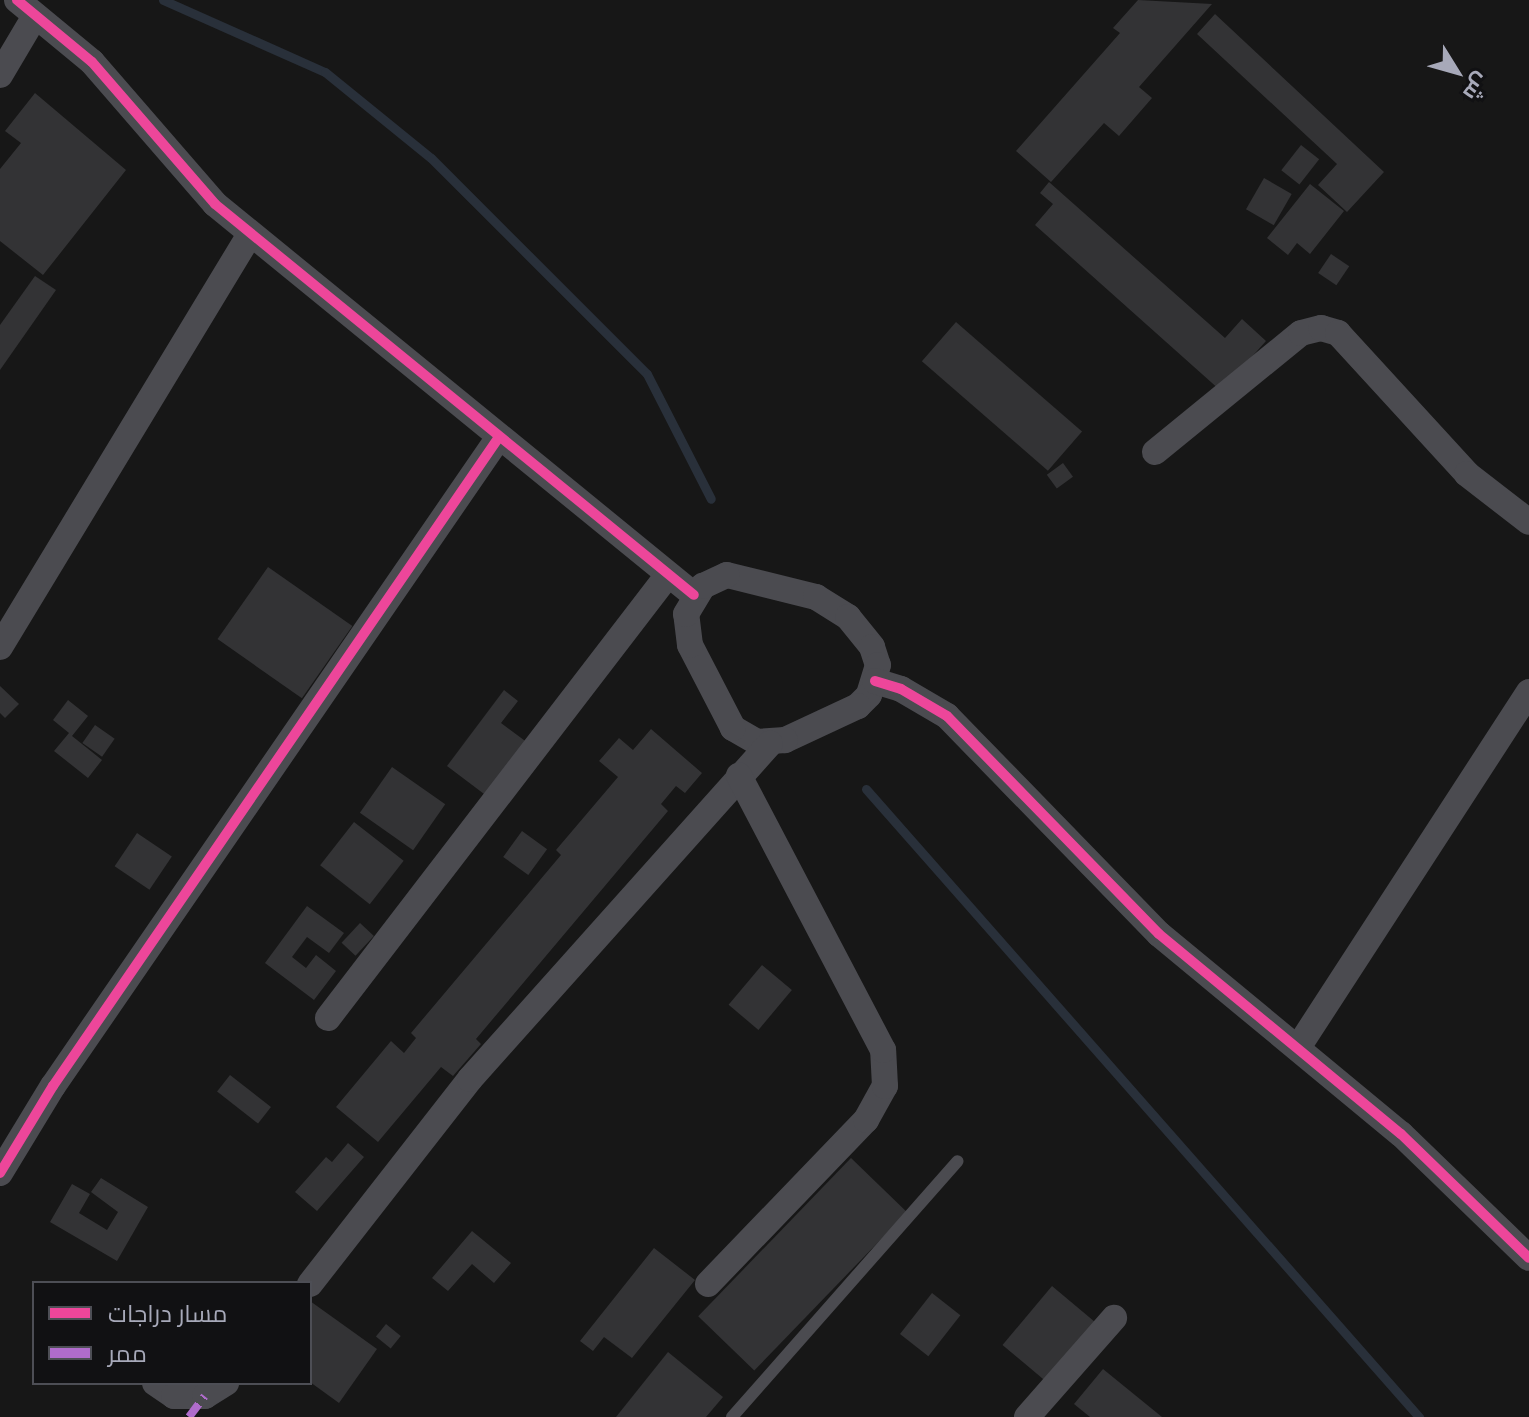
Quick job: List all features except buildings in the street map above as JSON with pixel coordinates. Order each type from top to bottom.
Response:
[{"type":"street","points":[[0,75],[26,8],[92,62],[187,175],[250,235],[497,440],[694,595]]},
{"type":"street","points":[[0,647],[250,235]]},
{"type":"street","points":[[1155,452],[1301,333],[1321,328],[1338,333],[1467,474],[1529,522]]},
{"type":"street","points":[[0,1173],[53,1086],[497,440]]},
{"type":"street","points":[[328,1018],[667,576]]},
{"type":"street","points":[[312,1281],[470,1079],[739,776],[770,743],[858,706],[875,681],[878,665],[862,631],[816,597],[741,576],[715,579],[694,595],[686,614],[690,645],[725,717],[744,736],[770,743]]},
{"type":"street","points":[[875,681],[901,689],[947,716],[1159,934],[1299,1046],[1411,1143],[1529,1258]]},
{"type":"street","points":[[1299,1046],[1529,692]]},
{"type":"street","points":[[708,1284],[866,1120],[885,1086],[883,1050],[864,1022],[739,776]]},
{"type":"street","points":[[1027,1417],[1114,1318]]},
{"type":"street","points":[[158,1385],[174,1396],[205,1396],[223,1385]]},
{"type":"lane","points":[[732,1417],[958,1161]]},
{"type":"waterway","points":[[163,0],[325,72],[431,158],[647,374],[711,499]]},
{"type":"waterway","points":[[866,789],[1419,1417]]},
{"type":"marked path","points":[[189,1417],[205,1396]]},
{"type":"cycle path","points":[[17,0],[92,62],[215,204],[694,595]]},
{"type":"cycle path","points":[[0,1173],[53,1086],[497,440]]},
{"type":"cycle path","points":[[875,681],[901,689],[947,716],[1159,934],[1401,1134],[1529,1258]]}]
